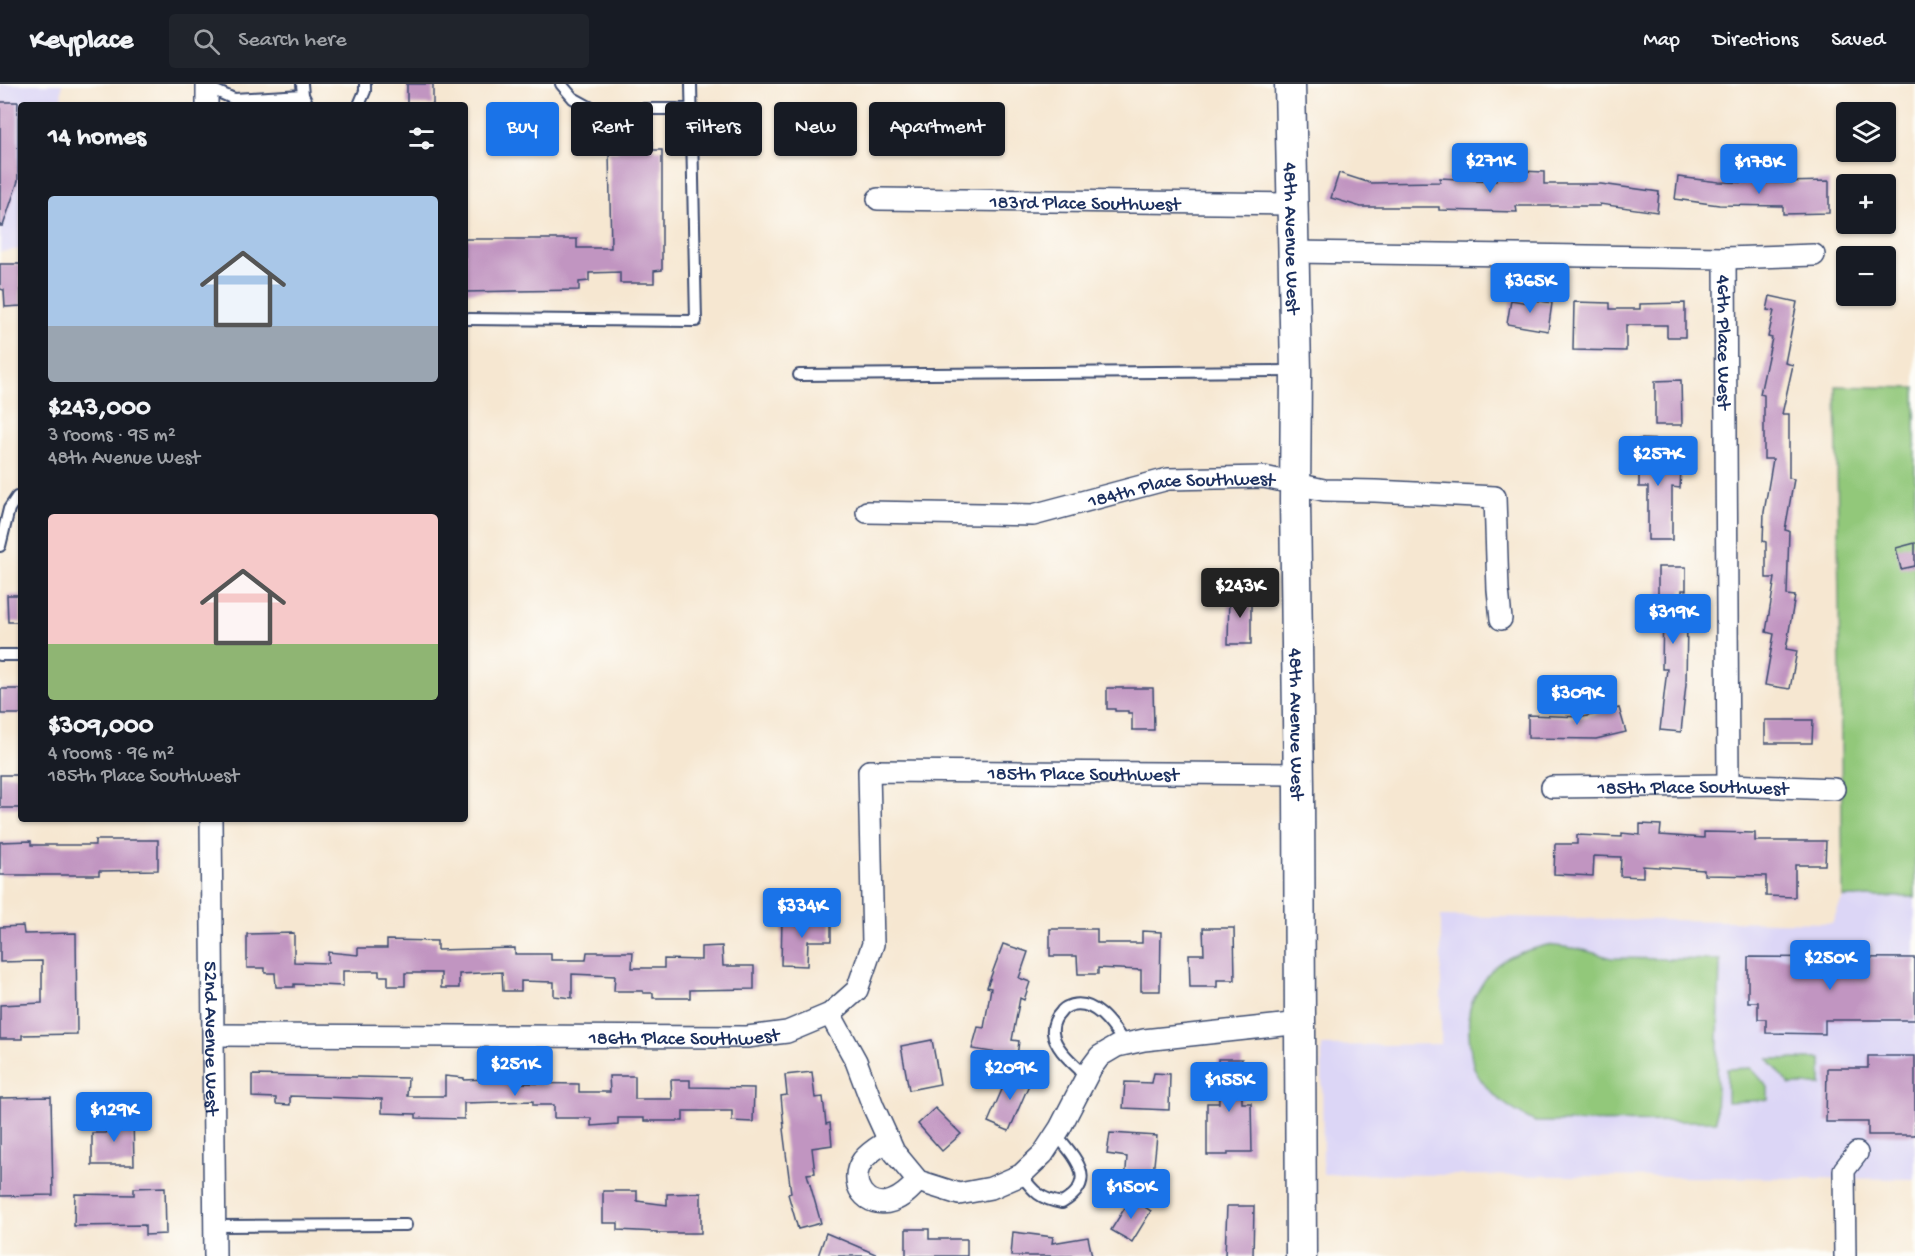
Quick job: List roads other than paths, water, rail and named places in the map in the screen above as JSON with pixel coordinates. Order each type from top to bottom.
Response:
[{"type":"street","name":"48th Avenue West","points":[[1290,84],[1296,371],[1301,1256]]},
{"type":"street","name":"183rd Place Southwest","points":[[878,200],[1291,204]]},
{"type":"street","points":[[1292,252],[1725,258],[1814,255]]},
{"type":"street","name":"46th Place West","points":[[1725,258],[1728,785]]},
{"type":"street","name":"184th Place Southwest","points":[[867,512],[1033,515],[1168,479],[1264,477],[1324,490],[1495,497],[1501,619]]},
{"type":"street","name":"185th Place Southwest","points":[[869,771],[1299,774]]},
{"type":"street","name":"186th Place Southwest","points":[[214,1035],[747,1037],[787,1032],[830,1014],[857,990],[873,944],[869,771]]},
{"type":"street","name":"185th Place Southwest","points":[[1552,787],[1728,785],[1834,789]]},
{"type":"street","name":"52nd Avenue West","points":[[211,822],[215,1256]]},
{"type":"street","points":[[830,1014],[856,1061],[894,1152],[918,1181],[959,1194],[992,1188],[1021,1175],[1043,1154],[1100,1056],[1117,1046],[1144,1040],[1301,1023]]},
{"type":"street","points":[[889,1140],[870,1152],[861,1162],[856,1186],[864,1196],[877,1202],[890,1202],[905,1194],[918,1181]]},
{"type":"street","points":[[1845,1256],[1844,1170],[1857,1153]]},
{"type":"lane","points":[[360,102],[365,92],[365,84]]},
{"type":"lane","points":[[561,84],[573,98],[593,109],[665,109]]},
{"type":"lane","points":[[690,102],[691,84]]},
{"type":"lane","points":[[208,90],[234,99],[304,95]]},
{"type":"lane","points":[[468,319],[696,321],[691,156]]},
{"type":"lane","points":[[799,375],[1296,371]]},
{"type":"lane","points":[[0,546],[9,509],[18,497]]},
{"type":"lane","points":[[0,655],[18,655]]},
{"type":"lane","points":[[1087,1077],[1060,1048],[1053,1033],[1055,1018],[1064,1008],[1079,1004],[1094,1009],[1111,1024],[1125,1044]]},
{"type":"lane","points":[[1021,1175],[1032,1190],[1046,1200],[1062,1203],[1075,1195],[1082,1179],[1077,1159],[1056,1134]]},
{"type":"lane","points":[[215,1226],[406,1225]]}]
